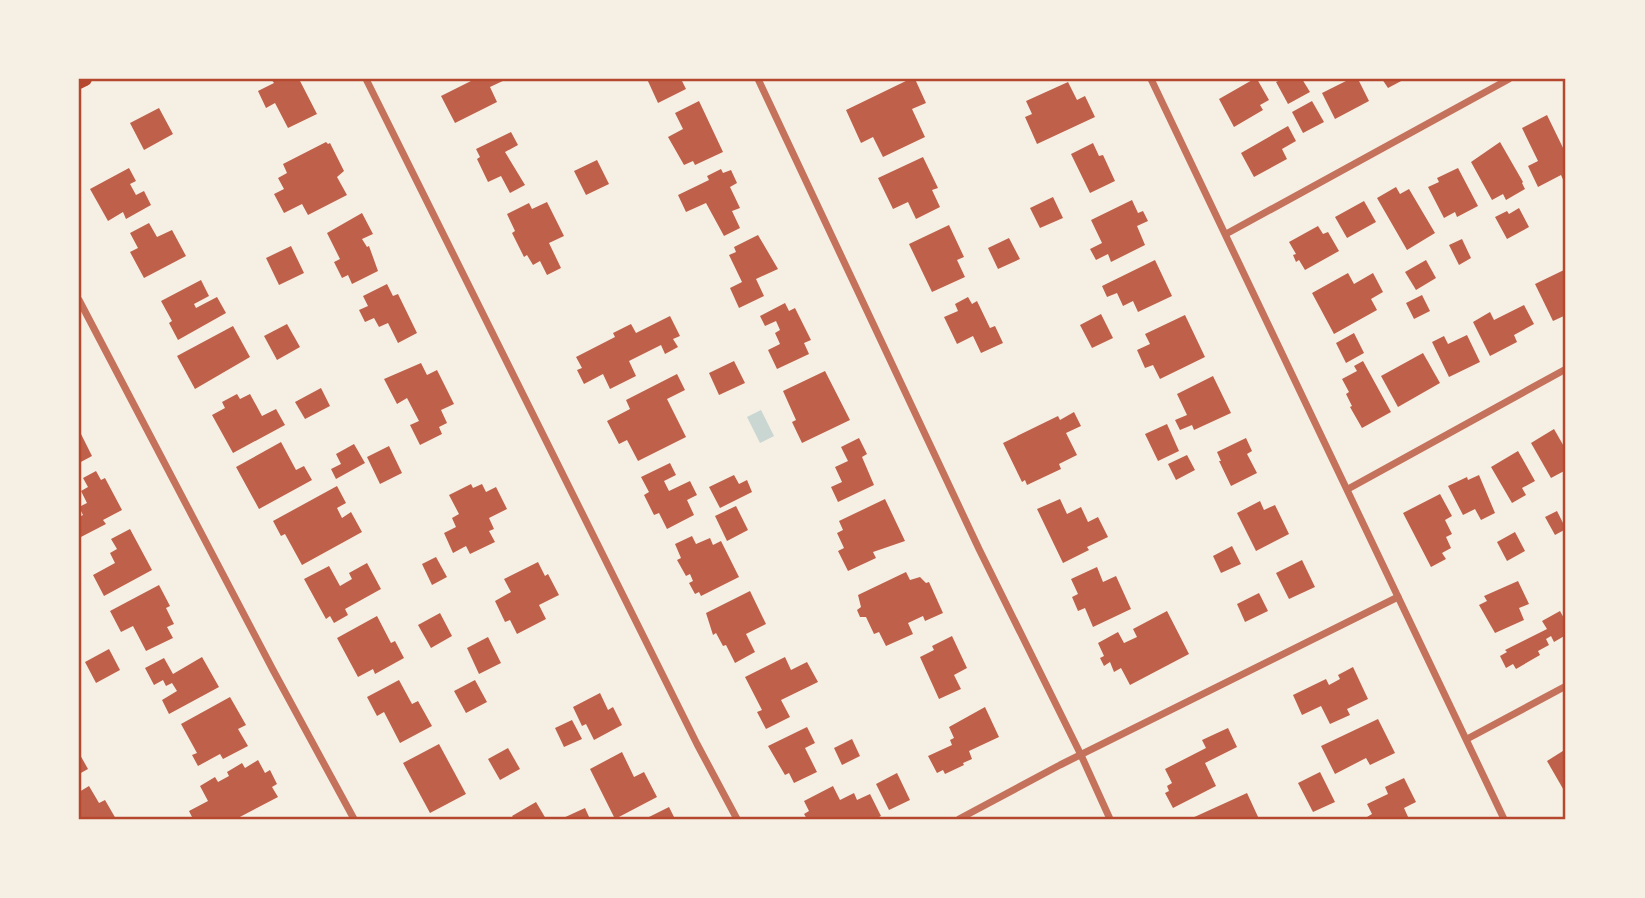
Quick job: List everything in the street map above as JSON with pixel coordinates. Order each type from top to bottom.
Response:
[{"type":"main road","points":[[79,82],[85,79]]},
{"type":"street","points":[[366,79],[697,744],[737,819]]},
{"type":"street","points":[[758,79],[979,550],[1082,755],[1110,819]]},
{"type":"street","points":[[1151,79],[1504,819]]},
{"type":"street","points":[[1226,234],[1509,79]]},
{"type":"street","points":[[79,300],[354,819]]},
{"type":"street","points":[[1348,489],[1566,369]]},
{"type":"street","points":[[958,819],[1398,597]]},
{"type":"street","points":[[1467,739],[1566,686]]},
{"type":"shaded area","points":[[761,410],[774,436],[760,443],[747,417]]},
{"type":"building","points":[[271,79],[299,79],[317,114],[288,128],[275,103],[266,108],[258,91],[274,83]]},
{"type":"building","points":[[475,79],[507,79],[490,87],[497,102],[455,123],[441,96]]},
{"type":"building","points":[[647,79],[681,79],[686,89],[658,103]]},
{"type":"building","points":[[915,79],[926,103],[912,109],[925,137],[883,157],[873,137],[861,143],[846,110]]},
{"type":"building","points":[[1257,79],[1269,100],[1260,105],[1263,110],[1234,127],[1219,99]]},
{"type":"building","points":[[1282,79],[1302,79],[1310,92],[1288,104],[1276,82]]},
{"type":"building","points":[[1350,79],[1358,79],[1369,101],[1335,119],[1322,93]]},
{"type":"building","points":[[1382,79],[1405,79],[1388,88]]},
{"type":"building","points":[[1068,82],[1077,100],[1085,96],[1095,117],[1037,144],[1025,117],[1032,114],[1026,101]]},
{"type":"building","points":[[699,101],[723,152],[695,165],[693,161],[684,165],[668,137],[683,129],[675,113]]},
{"type":"building","points":[[1312,101],[1324,122],[1303,133],[1292,112]]},
{"type":"building","points":[[159,108],[173,134],[144,150],[130,123]]},
{"type":"building","points":[[1547,115],[1566,154],[1566,186],[1561,175],[1538,187],[1528,166],[1538,161],[1522,128]]},
{"type":"building","points":[[1288,126],[1296,141],[1282,149],[1287,159],[1254,177],[1241,153]]},
{"type":"building","points":[[511,132],[518,145],[505,152],[525,185],[510,193],[501,176],[488,182],[477,159],[480,157],[476,149]]},
{"type":"building","points":[[326,142],[330,143],[344,171],[337,177],[347,195],[308,215],[302,204],[284,213],[274,194],[284,189],[278,178],[287,173],[283,164]]},
{"type":"building","points":[[1500,142],[1525,189],[1506,200],[1503,194],[1492,200],[1471,162]]},
{"type":"building","points":[[1093,143],[1099,156],[1103,155],[1115,181],[1090,193],[1071,154]]},
{"type":"building","points":[[923,157],[938,188],[932,190],[940,207],[916,219],[908,202],[893,209],[878,178]]},
{"type":"building","points":[[597,160],[609,184],[586,195],[574,171]]},
{"type":"building","points":[[129,168],[136,181],[130,184],[136,195],[144,191],[151,205],[126,219],[123,212],[108,221],[90,189]]},
{"type":"building","points":[[1458,168],[1478,206],[1457,217],[1455,212],[1444,218],[1428,187],[1439,182],[1437,178]]},
{"type":"building","points":[[721,169],[723,173],[731,170],[737,183],[730,187],[740,208],[732,211],[740,228],[724,236],[706,203],[686,212],[678,195],[709,180],[707,176]]},
{"type":"building","points":[[1396,187],[1400,194],[1409,189],[1435,233],[1407,250],[1377,198]]},
{"type":"building","points":[[1053,197],[1063,218],[1040,228],[1030,208]]},
{"type":"building","points":[[1132,200],[1138,213],[1143,211],[1148,221],[1137,226],[1145,245],[1111,262],[1108,254],[1096,260],[1090,249],[1102,243],[1091,220]]},
{"type":"building","points":[[1364,201],[1376,222],[1347,238],[1335,217]]},
{"type":"building","points":[[547,202],[564,236],[549,243],[561,268],[547,275],[540,261],[533,265],[527,255],[524,257],[512,233],[515,231],[507,214],[529,203],[532,209]]},
{"type":"building","points":[[1519,208],[1529,227],[1507,239],[1495,217],[1507,211],[1509,214]]},
{"type":"building","points":[[362,213],[373,234],[362,239],[367,247],[369,246],[378,271],[352,284],[348,275],[342,278],[334,262],[340,259],[327,233]]},
{"type":"building","points":[[149,223],[157,237],[172,230],[186,256],[144,278],[130,252],[138,248],[130,233]]},
{"type":"building","points":[[949,225],[964,257],[957,260],[965,277],[932,292],[909,244]]},
{"type":"building","points":[[1318,226],[1323,234],[1328,232],[1339,251],[1305,270],[1299,260],[1296,262],[1293,255],[1296,254],[1289,242]]},
{"type":"building","points":[[758,235],[778,269],[756,279],[764,296],[739,308],[730,288],[742,282],[729,255],[736,252],[734,247]]},
{"type":"building","points":[[1009,238],[1020,259],[998,269],[988,248]]},
{"type":"building","points":[[1462,239],[1471,258],[1459,265],[1449,245]]},
{"type":"building","points":[[291,246],[304,273],[279,285],[266,258]]},
{"type":"building","points":[[1155,260],[1172,296],[1138,312],[1133,301],[1123,306],[1117,293],[1107,297],[1102,286]]},
{"type":"building","points":[[1426,260],[1436,278],[1416,290],[1405,272]]},
{"type":"building","points":[[1566,269],[1566,315],[1553,321],[1535,284]]},
{"type":"building","points":[[1348,273],[1354,284],[1373,273],[1383,292],[1371,299],[1377,310],[1334,334],[1312,293]]},
{"type":"building","points":[[201,280],[209,296],[194,304],[196,308],[217,297],[226,313],[178,340],[161,301]]},
{"type":"building","points":[[387,284],[393,296],[398,294],[417,333],[398,343],[388,323],[379,327],[374,318],[365,322],[359,310],[368,306],[363,296]]},
{"type":"building","points":[[1422,295],[1430,311],[1414,319],[1406,303]]},
{"type":"building","points":[[968,297],[972,304],[977,301],[990,328],[995,326],[1003,343],[981,353],[973,336],[957,344],[944,317],[958,311],[955,304]]},
{"type":"building","points":[[785,303],[789,311],[795,308],[811,340],[804,343],[809,354],[777,369],[768,350],[780,344],[775,333],[780,330],[776,321],[765,326],[760,316]]},
{"type":"building","points":[[1524,305],[1534,324],[1514,335],[1517,342],[1490,356],[1473,322],[1490,312],[1494,320]]},
{"type":"building","points":[[1101,314],[1113,338],[1092,348],[1080,325]]},
{"type":"building","points":[[1185,315],[1205,357],[1160,379],[1153,365],[1145,368],[1137,350],[1150,344],[1145,334]]},
{"type":"building","points":[[670,316],[680,336],[673,339],[678,347],[665,354],[661,345],[629,361],[636,376],[610,389],[603,374],[584,384],[577,370],[582,368],[576,357],[615,337],[613,333],[631,324],[636,333]]},
{"type":"building","points":[[287,324],[300,347],[277,360],[264,336]]},
{"type":"building","points":[[233,326],[250,357],[195,389],[177,356]]},
{"type":"building","points":[[1354,333],[1364,353],[1346,363],[1336,343]]},
{"type":"building","points":[[1467,335],[1480,362],[1449,377],[1432,342],[1444,336],[1448,344]]},
{"type":"building","points":[[1423,353],[1440,383],[1398,407],[1381,376]]},
{"type":"building","points":[[734,361],[745,383],[719,395],[709,373]]},
{"type":"building","points":[[1363,361],[1391,412],[1362,428],[1350,407],[1352,406],[1346,394],[1349,392],[1342,379],[1357,371],[1354,366]]},
{"type":"building","points":[[421,363],[427,375],[437,370],[454,404],[441,410],[447,423],[439,427],[442,434],[420,445],[410,425],[419,421],[407,398],[397,404],[384,379]]},
{"type":"building","points":[[825,371],[850,420],[802,443],[792,422],[796,420],[783,391]]},
{"type":"building","points":[[677,374],[685,390],[667,399],[686,437],[638,461],[627,440],[619,444],[607,421],[630,409],[626,400]]},
{"type":"building","points":[[1213,376],[1231,413],[1194,430],[1192,425],[1180,430],[1175,420],[1187,415],[1177,394]]},
{"type":"building","points":[[321,388],[330,406],[305,419],[295,402]]},
{"type":"building","points":[[237,394],[240,399],[250,394],[262,416],[276,409],[285,425],[233,453],[212,415],[225,408],[222,402]]},
{"type":"building","points":[[1074,412],[1081,426],[1066,433],[1077,455],[1059,464],[1061,469],[1027,485],[1025,480],[1022,482],[1003,443],[1058,416],[1060,420]]},
{"type":"building","points":[[1167,424],[1179,451],[1158,461],[1145,434]]},
{"type":"building","points":[[1554,429],[1566,450],[1566,470],[1551,478],[1531,443]]},
{"type":"building","points":[[79,430],[92,456],[79,463]]},
{"type":"building","points":[[859,438],[867,454],[862,457],[874,485],[838,502],[831,487],[842,482],[835,467],[848,461],[841,447]]},
{"type":"building","points":[[1246,438],[1252,451],[1247,454],[1257,473],[1231,486],[1217,452]]},
{"type":"building","points":[[281,442],[296,470],[304,466],[312,480],[259,509],[236,467]]},
{"type":"building","points":[[354,444],[365,463],[336,479],[331,469],[341,464],[336,454]]},
{"type":"building","points":[[389,446],[402,473],[380,484],[367,457]]},
{"type":"building","points":[[1518,451],[1535,481],[1522,488],[1526,495],[1512,503],[1491,467]]},
{"type":"building","points":[[1187,455],[1195,470],[1176,480],[1168,464]]},
{"type":"building","points":[[670,463],[676,475],[664,481],[669,491],[690,481],[697,495],[687,500],[694,515],[667,529],[659,513],[654,515],[644,495],[649,492],[641,477]]},
{"type":"building","points":[[96,471],[101,480],[105,478],[122,510],[103,520],[106,524],[79,538],[79,517],[83,515],[79,507],[87,503],[81,491],[88,487],[83,478]]},
{"type":"building","points":[[734,475],[739,484],[747,480],[752,492],[720,508],[709,487]]},
{"type":"building","points":[[1479,475],[1495,513],[1481,520],[1475,509],[1463,515],[1448,486],[1467,477],[1468,480]]},
{"type":"building","points":[[471,484],[473,488],[482,484],[486,492],[496,487],[507,509],[489,518],[494,529],[489,531],[495,542],[470,554],[466,546],[453,553],[444,533],[456,527],[452,518],[459,514],[449,495]]},
{"type":"building","points":[[337,486],[346,503],[337,508],[342,518],[351,512],[362,532],[302,565],[285,534],[281,536],[273,521]]},
{"type":"building","points":[[1440,494],[1452,516],[1445,520],[1452,534],[1446,537],[1451,548],[1442,553],[1446,559],[1431,567],[1403,513]]},
{"type":"building","points":[[885,499],[905,541],[873,552],[876,558],[848,571],[838,551],[844,548],[837,533],[843,530],[839,521]]},
{"type":"building","points":[[1060,499],[1067,514],[1081,507],[1088,522],[1098,517],[1108,537],[1063,563],[1037,509]]},
{"type":"building","points":[[1260,501],[1264,510],[1275,505],[1289,534],[1256,551],[1237,513]]},
{"type":"building","points":[[736,506],[748,530],[727,541],[715,516]]},
{"type":"building","points":[[1557,511],[1566,529],[1555,535],[1545,517]]},
{"type":"building","points":[[130,529],[152,570],[104,596],[93,575],[115,563],[110,553],[117,549],[111,539]]},
{"type":"building","points":[[1515,532],[1525,551],[1507,561],[1497,542]]},
{"type":"building","points":[[692,536],[696,544],[710,538],[713,545],[721,541],[739,577],[701,596],[699,592],[695,594],[689,583],[693,581],[690,574],[686,576],[677,560],[681,558],[675,544]]},
{"type":"building","points":[[1232,546],[1241,564],[1221,573],[1213,556]]},
{"type":"building","points":[[436,557],[447,577],[432,585],[422,564]]},
{"type":"building","points":[[1302,560],[1315,587],[1289,599],[1276,573]]},
{"type":"building","points":[[538,562],[559,595],[539,605],[546,619],[517,634],[510,620],[505,622],[495,601],[511,592],[504,579]]},
{"type":"building","points":[[367,563],[381,589],[345,609],[348,615],[334,623],[330,616],[326,619],[304,579],[329,566],[340,586],[352,579],[349,573]]},
{"type":"building","points":[[1097,567],[1103,582],[1116,576],[1131,609],[1093,627],[1085,608],[1078,611],[1072,597],[1078,594],[1071,579]]},
{"type":"building","points":[[906,572],[910,580],[920,577],[926,583],[929,582],[943,613],[925,621],[923,616],[908,623],[913,634],[886,646],[879,632],[874,634],[866,617],[860,617],[857,610],[861,607],[858,595]]},
{"type":"building","points":[[1518,581],[1529,604],[1519,608],[1524,620],[1495,633],[1479,605],[1487,601],[1484,596]]},
{"type":"building","points":[[159,585],[170,606],[166,608],[174,624],[167,627],[173,638],[146,651],[133,626],[121,632],[110,611]]},
{"type":"building","points":[[750,591],[766,624],[746,634],[755,652],[735,663],[726,645],[723,646],[716,633],[713,635],[706,613]]},
{"type":"building","points":[[1259,593],[1268,611],[1245,622],[1237,604]]},
{"type":"building","points":[[1167,611],[1189,654],[1130,685],[1121,668],[1114,672],[1110,662],[1104,666],[1100,658],[1104,656],[1098,643],[1118,632],[1124,643],[1137,637],[1133,629]]},
{"type":"building","points":[[1560,611],[1566,622],[1566,635],[1554,642],[1551,636],[1546,639],[1549,645],[1538,651],[1540,655],[1516,669],[1513,664],[1506,668],[1500,656],[1507,652],[1505,650],[1547,629],[1542,621]]},
{"type":"building","points":[[440,613],[452,636],[431,648],[418,625]]},
{"type":"building","points":[[377,616],[391,643],[395,641],[404,658],[375,674],[373,669],[358,677],[337,638]]},
{"type":"building","points":[[952,636],[967,668],[954,675],[961,689],[939,699],[920,657],[934,650],[932,646]]},
{"type":"building","points":[[488,637],[501,663],[479,674],[467,648]]},
{"type":"building","points":[[109,649],[120,670],[96,683],[85,662]]},
{"type":"building","points":[[202,657],[219,687],[169,714],[162,700],[177,691],[172,683],[166,686],[163,680],[154,685],[145,668],[164,658],[173,674]]},
{"type":"building","points":[[785,657],[791,670],[807,662],[818,682],[781,700],[790,717],[766,729],[757,712],[762,710],[745,677]]},
{"type":"building","points":[[1353,667],[1368,699],[1347,709],[1350,715],[1330,724],[1321,706],[1302,715],[1293,695],[1326,679],[1329,685],[1340,679],[1338,675]]},
{"type":"building","points":[[399,680],[412,704],[418,701],[432,726],[400,743],[384,712],[377,716],[367,697]]},
{"type":"building","points":[[475,680],[487,702],[466,713],[454,691]]},
{"type":"building","points":[[600,693],[608,710],[613,707],[622,725],[594,740],[586,724],[582,726],[573,707]]},
{"type":"building","points":[[230,697],[246,725],[238,729],[248,746],[223,759],[220,754],[198,766],[192,755],[197,753],[181,724]]},
{"type":"building","points":[[985,707],[999,737],[969,751],[972,759],[963,763],[964,765],[945,774],[943,770],[937,773],[928,756],[952,745],[950,740],[954,738],[949,727]]},
{"type":"building","points":[[1378,719],[1395,753],[1370,765],[1366,758],[1335,774],[1321,746]]},
{"type":"building","points":[[572,720],[582,739],[564,747],[555,728]]},
{"type":"building","points":[[807,727],[815,743],[805,748],[817,772],[794,783],[789,773],[785,775],[768,746]]},
{"type":"building","points":[[1228,728],[1237,747],[1205,763],[1216,786],[1173,808],[1165,793],[1169,791],[1167,786],[1172,783],[1165,769],[1206,748],[1202,740]]},
{"type":"building","points":[[852,739],[860,756],[842,765],[834,748]]},
{"type":"building","points":[[439,744],[466,794],[430,813],[403,763]]},
{"type":"building","points":[[508,748],[520,769],[500,780],[488,759]]},
{"type":"building","points":[[1566,749],[1566,794],[1547,761]]},
{"type":"building","points":[[622,752],[634,777],[644,772],[657,797],[615,819],[590,769]]},
{"type":"building","points":[[79,753],[88,769],[79,774]]},
{"type":"building","points":[[258,760],[265,773],[270,770],[277,784],[272,787],[278,797],[236,819],[193,819],[189,811],[208,801],[200,786],[215,777],[218,782],[229,776],[227,772],[242,763],[245,768]]},
{"type":"building","points":[[1320,772],[1335,802],[1313,812],[1298,783]]},
{"type":"building","points":[[897,773],[910,800],[889,810],[876,784]]},
{"type":"building","points":[[1404,778],[1416,802],[1404,808],[1409,819],[1368,819],[1372,814],[1367,804],[1388,794],[1385,787]]},
{"type":"building","points":[[89,786],[99,803],[105,800],[116,819],[79,819],[79,792]]},
{"type":"building","points":[[833,786],[840,800],[854,793],[857,800],[870,794],[881,816],[875,819],[807,819],[804,814],[809,811],[804,801]]},
{"type":"building","points":[[1247,793],[1259,819],[1190,819],[1234,799]]},
{"type":"building","points":[[536,802],[546,819],[514,819],[512,816]]},
{"type":"building","points":[[669,807],[675,819],[645,819]]},
{"type":"building","points":[[585,808],[590,819],[561,819]]}]
